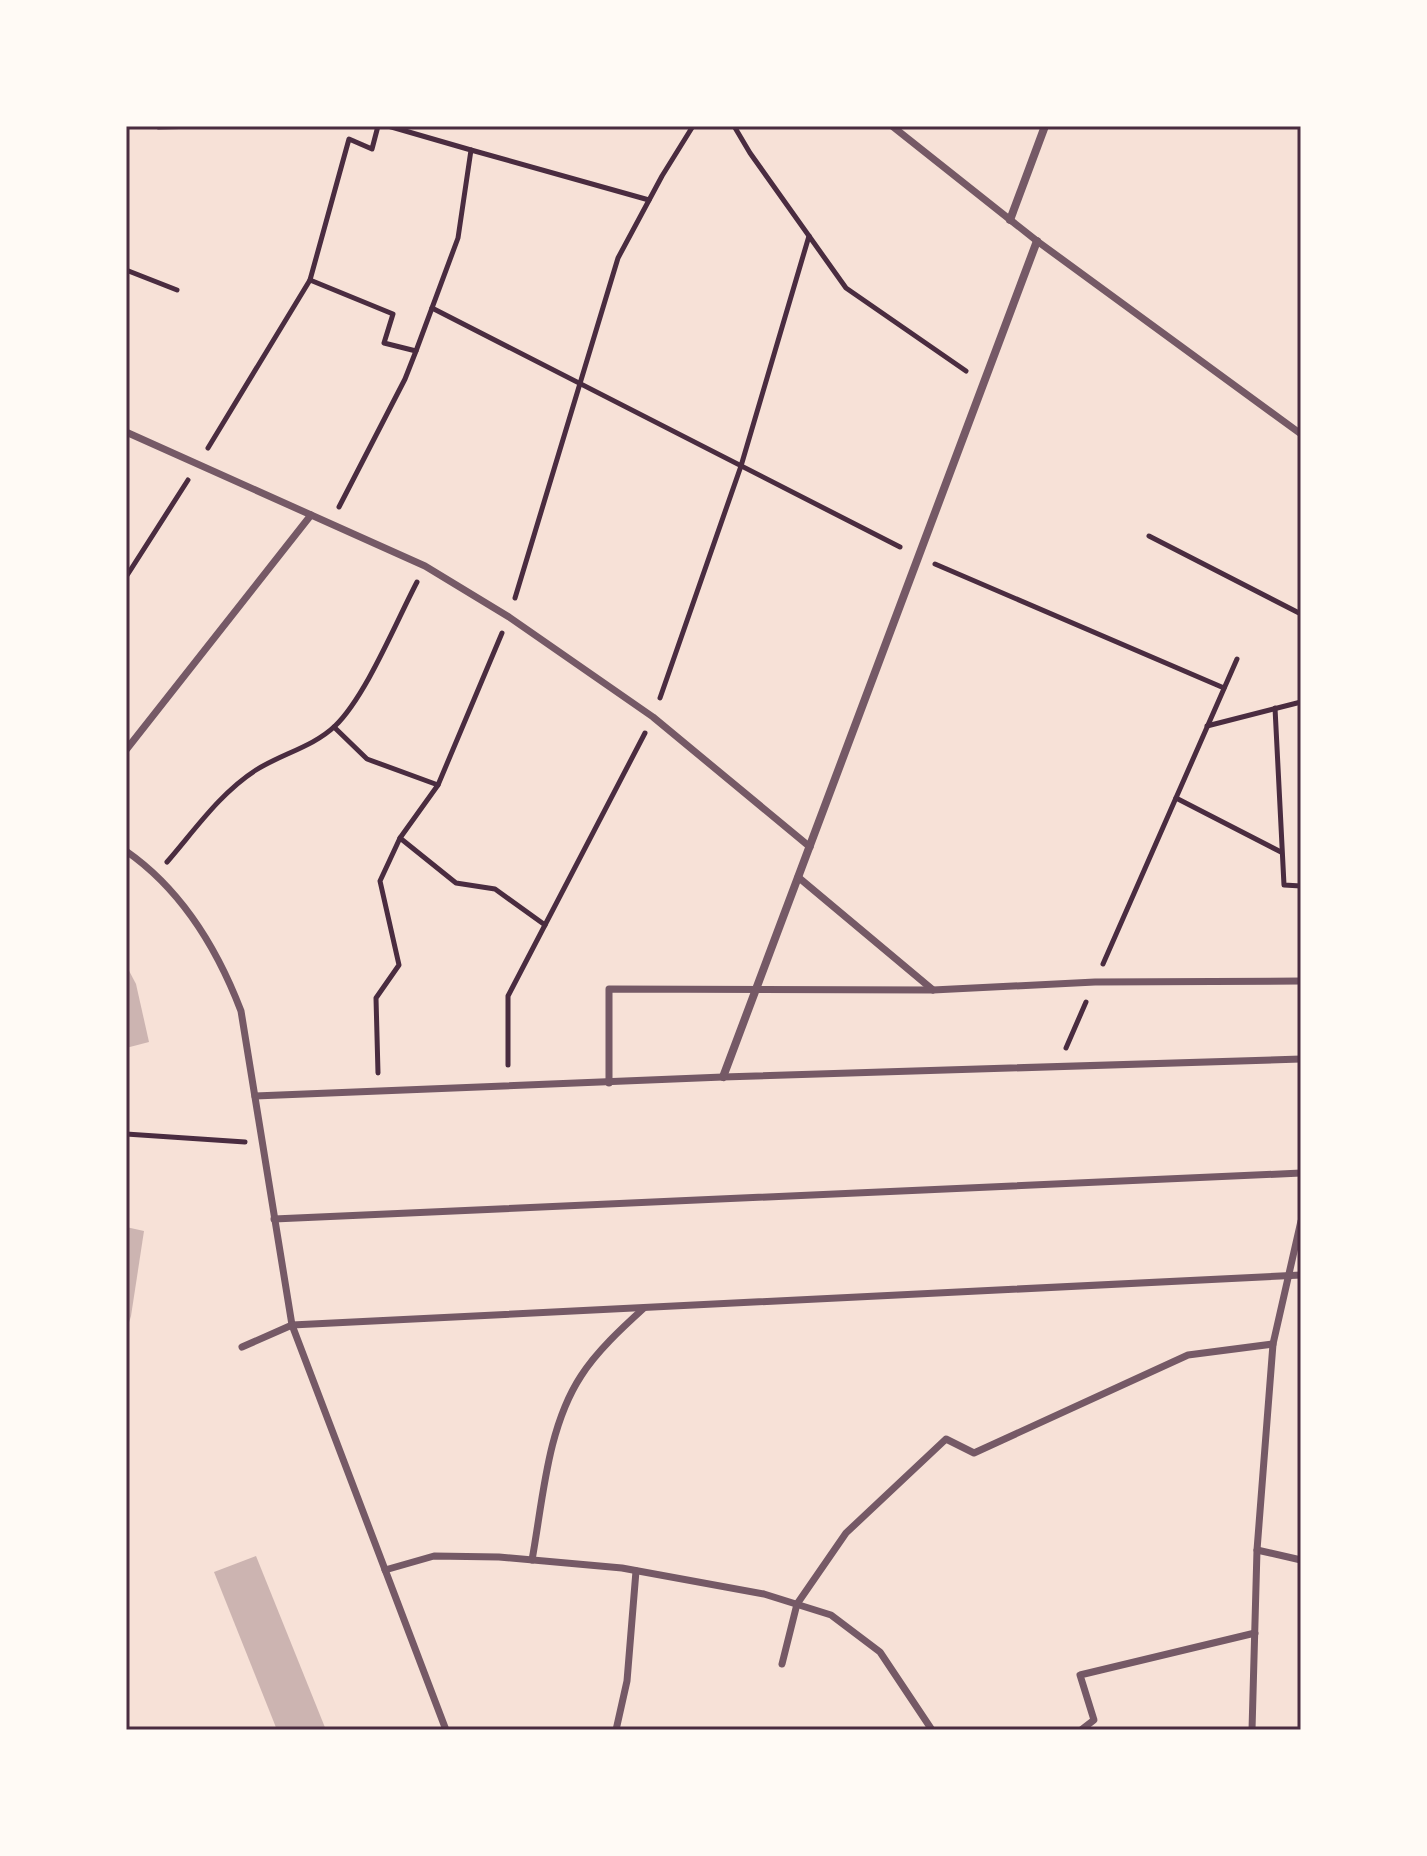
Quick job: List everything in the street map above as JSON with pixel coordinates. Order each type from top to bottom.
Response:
[{"type":"street","points":[[892,126],[1037,241],[1301,434]]},
{"type":"street","points":[[1010,220],[1045,126]]},
{"type":"street","points":[[723,1077],[1037,241]]},
{"type":"street","points":[[126,432],[425,566],[509,617],[653,717],[810,847]]},
{"type":"street","points":[[126,750],[311,515]]},
{"type":"street","points":[[126,851],[155,875],[196,923],[222,966],[241,1011],[292,1325],[446,1730]]},
{"type":"street","points":[[798,877],[933,990]]},
{"type":"street","points":[[609,1083],[609,989],[933,990],[1095,982],[1301,981]]},
{"type":"street","points":[[255,1096],[723,1077],[1301,1059]]},
{"type":"street","points":[[274,1219],[1301,1173]]},
{"type":"street","points":[[1252,1730],[1257,1550],[1273,1344],[1301,1221]]},
{"type":"street","points":[[242,1347],[292,1325],[1301,1275]]},
{"type":"street","points":[[532,1560],[548,1469],[561,1418],[581,1375],[620,1330],[644,1308]]},
{"type":"street","points":[[782,1664],[797,1604],[846,1533],[946,1439],[974,1453],[1188,1355],[1273,1344]]},
{"type":"street","points":[[1257,1550],[1301,1560]]},
{"type":"street","points":[[385,1570],[434,1556],[532,1560],[636,1571],[764,1594],[831,1615],[880,1652],[932,1730]]},
{"type":"street","points":[[616,1730],[627,1681],[636,1571]]},
{"type":"street","points":[[1081,1730],[1094,1720],[1080,1675],[1255,1633]]},
{"type":"path","points":[[158,127],[201,126]]},
{"type":"path","points":[[126,577],[310,280],[349,139],[372,149],[378,126]]},
{"type":"path","points":[[388,126],[649,200]]},
{"type":"path","points":[[379,1091],[376,998],[399,965],[380,881],[400,838],[438,785],[509,617],[618,258],[693,126]]},
{"type":"path","points":[[734,126],[846,288],[983,383]]},
{"type":"path","points":[[331,522],[405,379],[416,351],[458,238],[471,150]]},
{"type":"path","points":[[508,1086],[508,996],[653,717],[741,466],[809,236]]},
{"type":"path","points":[[126,270],[177,290]]},
{"type":"path","points":[[310,280],[393,314],[384,343],[416,351]]},
{"type":"path","points":[[432,308],[919,557],[1224,688]]},
{"type":"path","points":[[1149,536],[1301,614]]},
{"type":"path","points":[[155,875],[239,782],[269,762],[317,740],[348,711],[425,566]]},
{"type":"path","points":[[1057,1068],[1237,659]]},
{"type":"path","points":[[1207,726],[1301,702]]},
{"type":"path","points":[[1275,708],[1284,885],[1301,886]]},
{"type":"path","points":[[334,727],[367,759],[438,785]]},
{"type":"path","points":[[1176,798],[1282,853]]},
{"type":"path","points":[[400,838],[456,883],[495,889],[545,925]]},
{"type":"path","points":[[126,1134],[262,1143]]},
{"type":"building","points":[[126,965],[136,984],[149,1042],[126,1048]]},
{"type":"building","points":[[126,1227],[144,1231],[127,1329]]},
{"type":"building","points":[[256,1556],[326,1730],[277,1730],[214,1572]]}]
